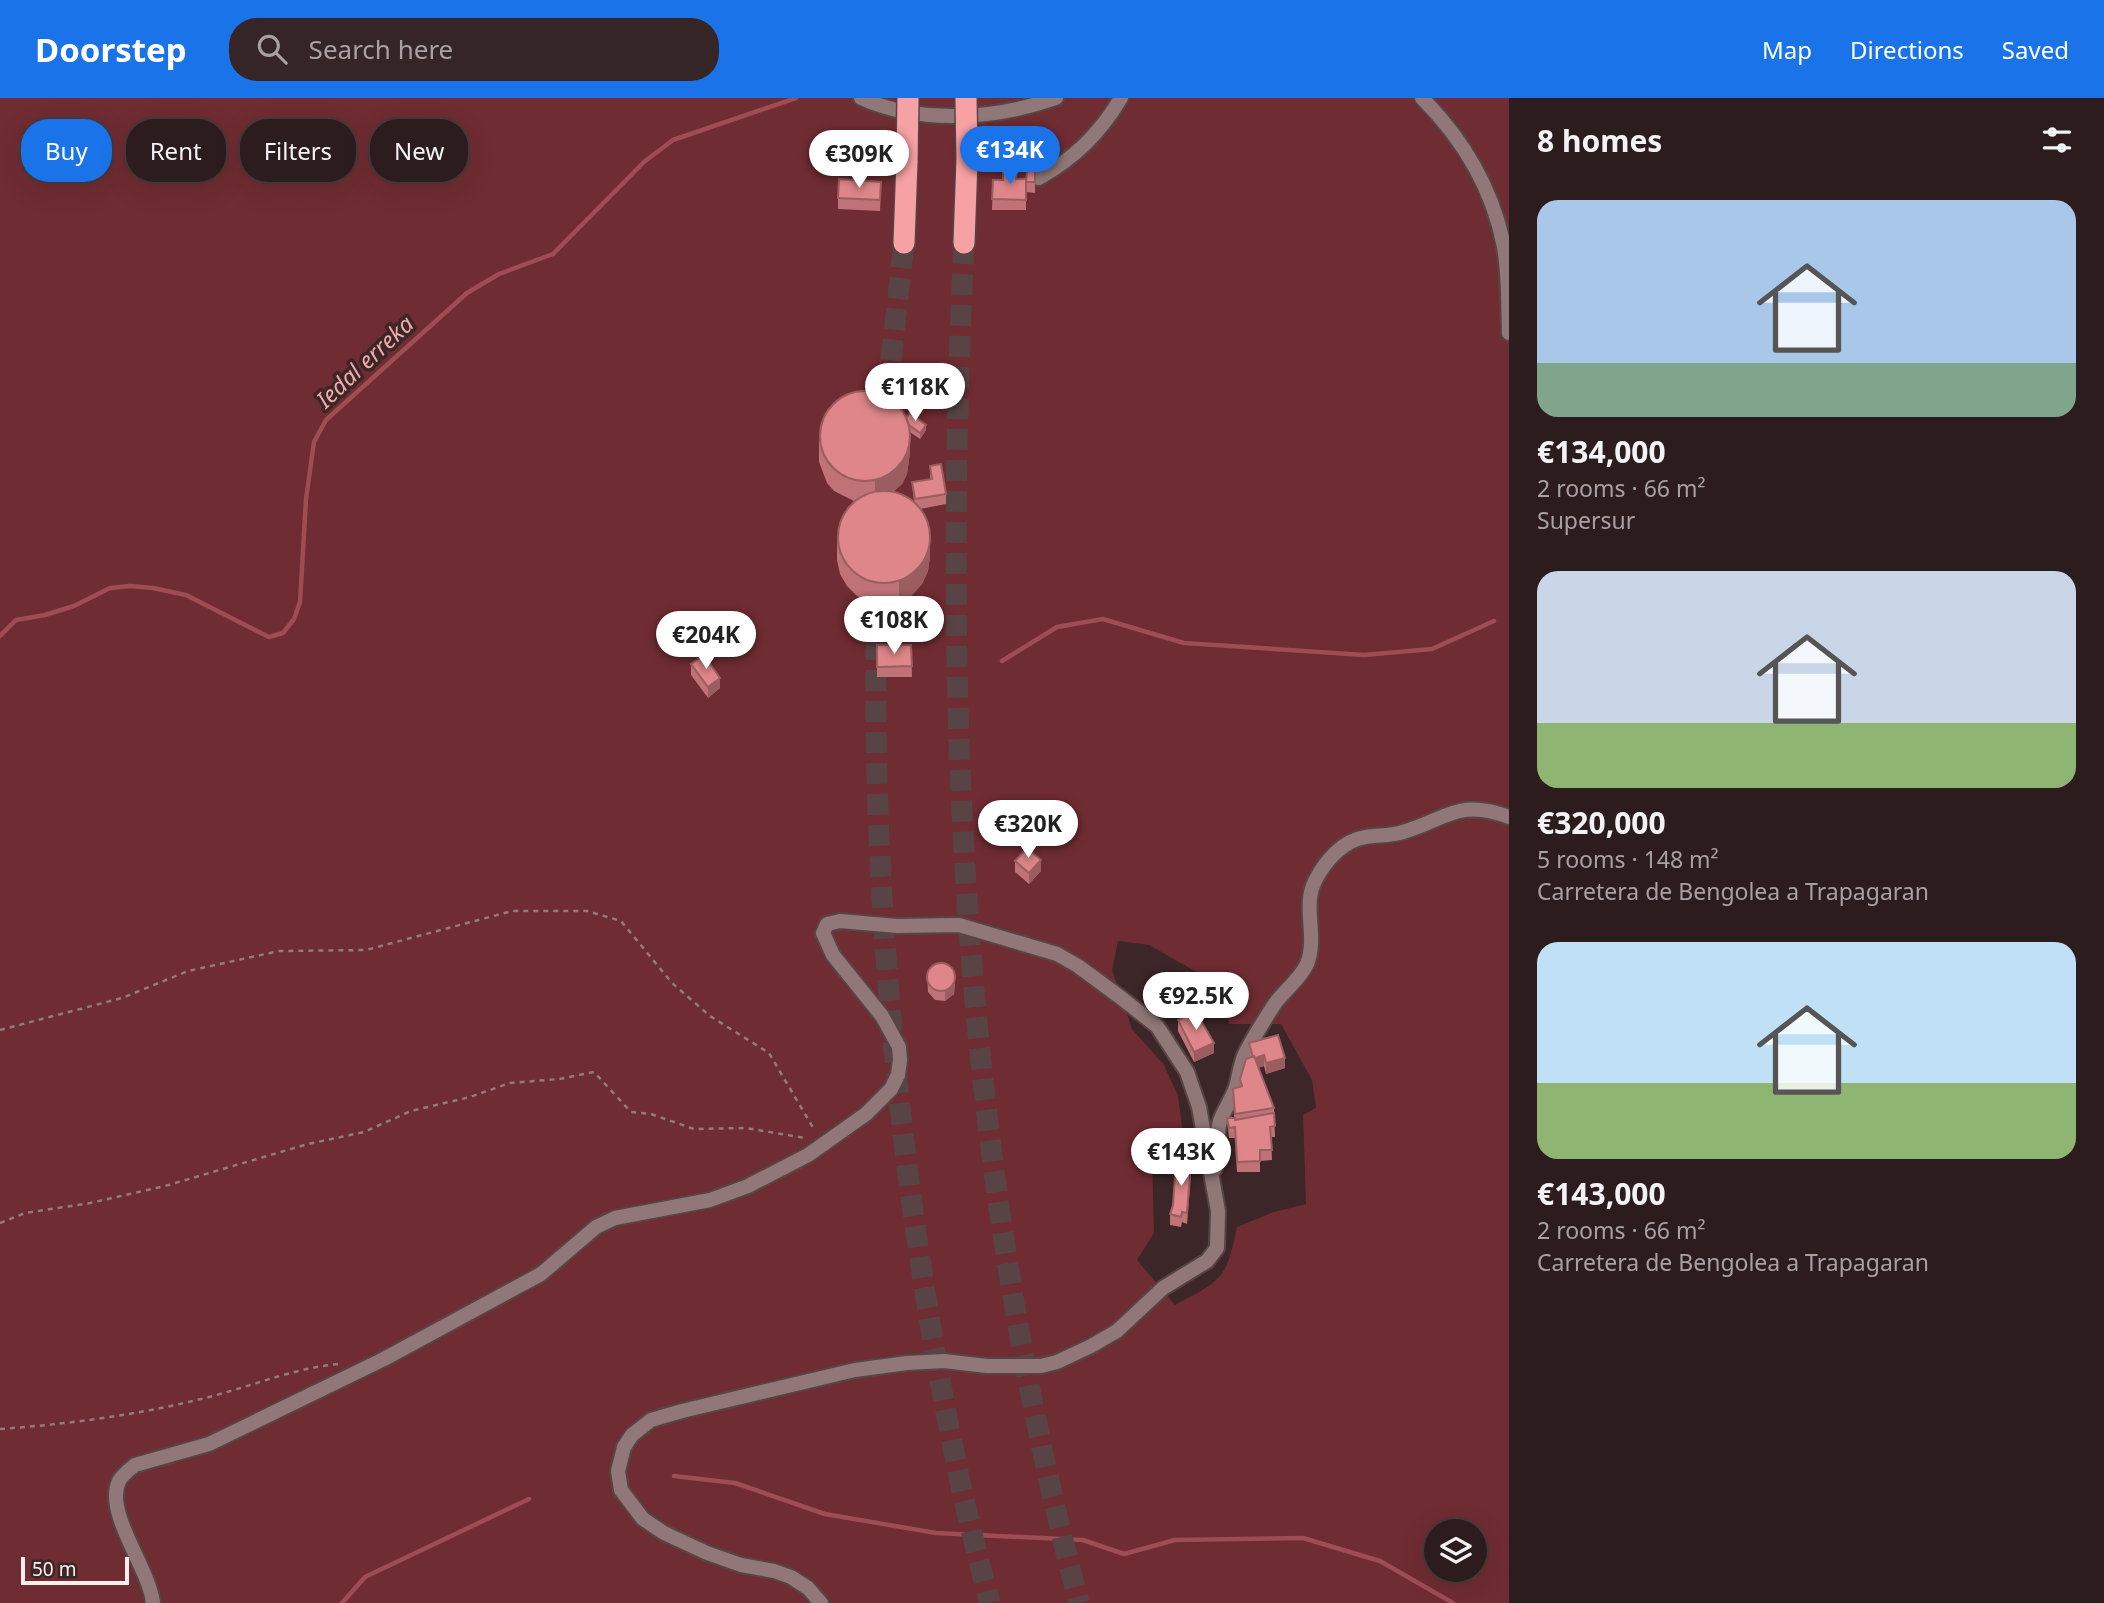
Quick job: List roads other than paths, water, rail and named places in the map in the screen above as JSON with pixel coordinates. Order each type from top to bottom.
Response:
[{"type":"highway","points":[[904,243],[908,98]]},
{"type":"highway","points":[[964,243],[966,98]]},
{"type":"street","points":[[861,98],[911,113],[946,116],[992,113],[1056,98]]},
{"type":"street","points":[[1039,178],[1080,151],[1107,121],[1121,98]]},
{"type":"street","points":[[1422,98],[1454,133],[1474,165],[1498,221],[1504,249],[1509,333]]},
{"type":"street","points":[[1213,1186],[1220,1123],[1236,1087],[1244,1057],[1276,1002],[1293,986],[1306,965],[1312,945],[1309,898],[1314,882],[1326,863],[1343,846],[1362,837],[1399,834],[1444,814],[1464,809],[1495,812],[1509,817]]},
{"type":"street","points":[[153,1603],[144,1569],[128,1539],[116,1507],[118,1483],[135,1465],[209,1444],[372,1365],[541,1274],[596,1227],[615,1218],[710,1200],[748,1186],[808,1155],[880,1103],[898,1075],[900,1060],[899,1047],[891,1030],[833,955],[823,933],[828,923],[840,921],[897,926],[959,925],[1057,954],[1078,966],[1157,1026],[1186,1072],[1199,1107],[1218,1211],[1217,1248],[1207,1261],[1163,1288],[1117,1331],[1057,1362],[1041,1366],[988,1366],[944,1361],[855,1370],[651,1420],[632,1435],[624,1447],[618,1471],[621,1490],[643,1519],[664,1533],[706,1553],[791,1577],[808,1588],[821,1603]]},
{"type":"waterway","name":"Iedal erreka","points":[[0,636],[16,620],[74,606],[110,588],[130,586],[186,595],[269,637],[283,633],[294,619],[300,602],[306,499],[314,442],[326,420],[467,293],[499,274],[553,254],[644,162],[673,140],[796,98]]},
{"type":"waterway","points":[[1002,661],[1057,627],[1103,619],[1184,643],[1364,655],[1432,649],[1494,621]]},
{"type":"waterway","points":[[674,1476],[735,1483],[825,1514],[936,1533],[1083,1540],[1124,1554],[1175,1540],[1303,1538],[1380,1561],[1453,1603]]},
{"type":"waterway","points":[[342,1603],[365,1577],[529,1499]]},
{"type":"tunnel","points":[[884,422],[904,243]]},
{"type":"tunnel","points":[[964,243],[956,586],[960,757],[969,928],[985,1098],[1008,1267],[1039,1436],[1079,1603]]},
{"type":"tunnel","points":[[878,577],[878,818],[895,1059],[914,1219],[937,1364],[966,1508],[990,1603]]}]
